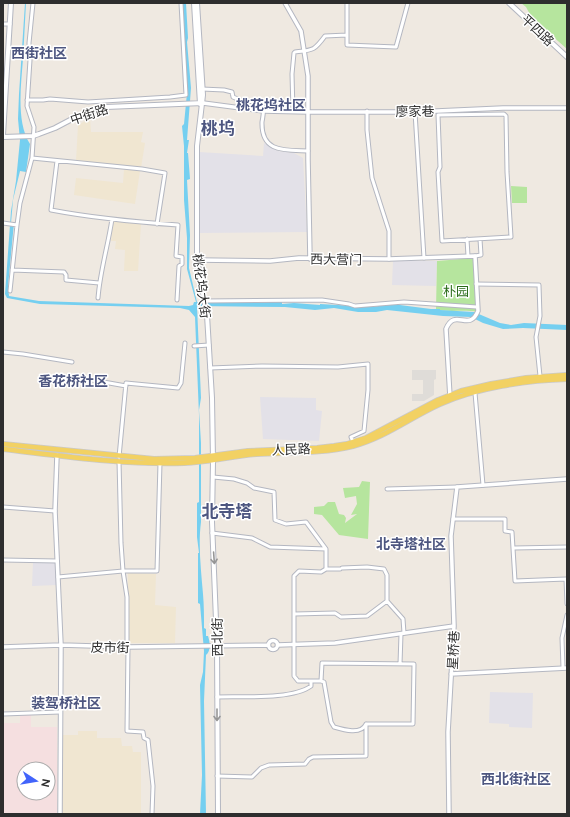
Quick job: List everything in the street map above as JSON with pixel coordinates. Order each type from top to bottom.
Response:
[{"type":"main road","points":[[3,136],[11,3]]},
{"type":"main road","name":"桃花坞大街","points":[[194,3],[201,103]]},
{"type":"main road","name":"桃花坞大街","points":[[197,3],[202,89],[197,152],[198,260],[209,345],[213,458]]},
{"type":"main road","name":"平四路","points":[[509,3],[567,57]]},
{"type":"main road","name":"中街路","points":[[3,136],[31,136],[48,131],[74,118],[106,107],[201,103]]},
{"type":"main road","name":"人民路","points":[[450,398],[461,392],[491,384],[540,376],[567,375]]},
{"type":"main road","name":"人民路","points":[[3,444],[160,463],[213,458],[248,451],[317,448],[354,444],[434,403],[450,398],[526,383],[567,379]]},
{"type":"main road","name":"人民路","points":[[3,449],[57,455],[119,459],[195,460]]},
{"type":"main road","name":"西北街","points":[[213,458],[212,533],[217,645],[218,814]]},
{"type":"street","points":[[10,291],[16,225],[32,158],[31,136],[34,127],[27,106],[27,100],[30,60],[29,43],[33,3]]},
{"type":"street","points":[[27,100],[50,99],[88,102],[186,95],[181,3]]},
{"type":"street","points":[[285,3],[301,31],[308,76],[310,259]]},
{"type":"street","points":[[347,3],[347,45],[396,47],[408,3]]},
{"type":"street","points":[[3,24],[10,24]]},
{"type":"street","points":[[293,111],[292,74],[293,55],[295,52],[305,51],[317,47],[325,36],[347,34]]},
{"type":"street","points":[[202,89],[224,90],[232,92],[234,97],[240,100],[262,103],[264,111],[262,130],[265,140],[279,150],[308,151]]},
{"type":"street","name":"廖家巷","points":[[201,103],[264,111],[308,112],[415,112],[503,108],[567,108]]},
{"type":"street","points":[[367,111],[367,130],[372,178],[390,231],[389,259]]},
{"type":"street","points":[[415,112],[424,258]]},
{"type":"street","points":[[504,114],[506,116],[507,172],[511,237],[467,239],[442,241],[438,172],[440,167],[438,115],[504,114]]},
{"type":"street","points":[[32,158],[76,164],[142,169],[165,173],[157,224]]},
{"type":"street","points":[[57,161],[51,210],[112,219],[178,225],[176,256],[182,256],[182,264],[179,266],[178,300]]},
{"type":"street","points":[[98,298],[99,283],[112,219]]},
{"type":"street","points":[[3,223],[16,225]]},
{"type":"street","points":[[467,239],[468,256]]},
{"type":"street","points":[[450,398],[446,329],[448,323],[454,320],[472,321],[475,319],[478,309],[475,256],[481,255],[480,239]]},
{"type":"street","name":"西大营门","points":[[198,260],[270,262],[299,258],[389,259],[475,256]]},
{"type":"street","points":[[12,270],[64,272],[66,275],[66,280],[99,283]]},
{"type":"street","points":[[476,284],[539,285],[540,316],[536,336],[540,376]]},
{"type":"street","points":[[204,303],[322,300],[355,306],[404,302],[478,309]]},
{"type":"street","points":[[152,814],[153,786],[148,740],[144,738],[143,732],[127,731],[127,597],[123,571],[119,459],[126,383],[178,388],[181,383],[185,343]]},
{"type":"street","points":[[194,346],[209,345]]},
{"type":"street","points":[[3,352],[72,362]]},
{"type":"street","points":[[210,368],[268,366],[338,367],[368,364],[368,390],[364,431],[351,437],[354,444]]},
{"type":"street","points":[[70,376],[126,386]]},
{"type":"street","points":[[475,393],[483,485]]},
{"type":"street","points":[[57,455],[55,511],[61,645],[60,814]]},
{"type":"street","points":[[58,577],[123,571],[157,571],[160,463]]},
{"type":"street","points":[[213,477],[234,479],[247,483],[254,488],[274,492],[275,520],[286,524],[306,522],[326,548],[326,569]]},
{"type":"street","points":[[387,488],[457,487],[567,479]]},
{"type":"street","name":"星桥巷","points":[[449,814],[448,732],[454,626],[451,536],[457,487]]},
{"type":"street","points":[[3,508],[55,511]]},
{"type":"street","points":[[453,519],[505,519],[505,531],[512,532],[515,581],[566,579],[567,604]]},
{"type":"street","points":[[212,533],[252,538],[270,547],[326,548]]},
{"type":"street","points":[[514,548],[567,547]]},
{"type":"street","points":[[3,560],[57,561]]},
{"type":"street","points":[[366,724],[364,728],[359,730],[336,728],[333,726],[325,684],[321,681],[298,681],[295,677],[295,574],[299,571],[321,572],[326,569],[367,567],[384,569],[387,575],[387,601],[403,619],[400,664]]},
{"type":"street","points":[[295,614],[336,613],[341,617],[367,616],[387,601]]},
{"type":"street","points":[[451,674],[565,668],[562,638],[567,615]]},
{"type":"street","points":[[278,645],[273,640],[268,645],[273,650],[278,645],[335,643],[454,626]]},
{"type":"street","name":"皮市街","points":[[3,647],[61,645],[127,647],[268,645]]},
{"type":"street","points":[[321,681],[322,664],[414,664],[414,724],[366,724]]},
{"type":"street","points":[[217,696],[284,696],[306,690],[311,686],[311,681]]},
{"type":"street","points":[[3,714],[60,712]]},
{"type":"street","points":[[217,776],[252,777],[265,766],[305,764],[309,758],[313,756],[366,756],[366,724]]},
{"type":"shaded area","points":[[90,118],[91,132],[143,132],[141,142],[145,143],[141,168],[76,161],[78,125]]},
{"type":"shaded area","points":[[264,143],[278,151],[294,153],[303,158],[307,232],[200,233],[199,152],[263,156]]},
{"type":"shaded area","points":[[124,169],[140,171],[135,204],[74,195],[76,178],[123,183]]},
{"type":"shaded area","points":[[113,221],[141,224],[138,271],[124,271],[125,250],[115,249],[116,241],[111,241]]},
{"type":"shaded area","points":[[393,261],[437,261],[436,286],[392,285]]},
{"type":"shaded area","points":[[412,370],[436,370],[434,395],[424,401],[412,401],[412,394],[423,394],[423,380],[412,380]]},
{"type":"shaded area","points":[[260,397],[316,398],[316,410],[322,411],[319,441],[263,439]]},
{"type":"shaded area","points":[[33,563],[55,563],[57,585],[32,586]]},
{"type":"shaded area","points":[[128,573],[156,574],[155,605],[176,607],[175,643],[127,643]]},
{"type":"shaded area","points":[[490,692],[533,693],[532,728],[509,727],[509,724],[489,723]]},
{"type":"shaded area","points":[[20,713],[31,713],[31,727],[57,727],[57,814],[3,814],[3,723],[20,723]]},
{"type":"shaded area","points":[[78,731],[97,731],[97,738],[121,738],[122,746],[132,746],[133,752],[141,752],[141,814],[62,814],[61,735],[78,735]]},
{"type":"green space","points":[[521,3],[567,3],[567,49],[532,18],[526,7]]},
{"type":"green space","points":[[511,186],[527,187],[527,203],[512,203]]},
{"type":"green space","name":"朴园","points":[[474,258],[477,312],[446,311],[436,309],[437,261]]},
{"type":"green space","points":[[362,481],[370,482],[368,539],[339,535],[322,515],[314,514],[314,507],[324,506],[328,502],[335,502],[339,514],[344,515],[346,518],[345,523],[357,514],[351,515],[357,504],[356,496],[345,498],[343,488],[359,487]]},
{"type":"water","points":[[25,3],[20,103],[23,125],[30,144],[26,172],[20,171],[13,200],[11,223],[14,223],[8,286],[9,296],[39,301],[189,306],[196,302],[187,269],[187,238],[184,200],[184,146],[182,126],[184,124],[187,93],[181,3],[186,3],[187,42],[191,88],[187,140],[189,140],[187,153],[190,179],[187,180],[190,235],[189,268],[197,302],[258,303],[282,301],[282,304],[294,303],[372,307],[392,304],[440,310],[474,312],[500,323],[511,325],[524,323],[567,325],[567,330],[523,328],[503,329],[483,323],[471,317],[443,316],[387,310],[376,312],[358,312],[334,308],[315,310],[285,307],[197,306],[201,398],[199,410],[201,443],[200,549],[204,602],[204,628],[206,629],[206,636],[208,636],[210,646],[206,655],[204,701],[206,814],[200,814],[202,775],[200,685],[203,672],[204,651],[200,604],[198,603],[199,553],[197,537],[197,503],[199,502],[199,415],[195,317],[189,310],[180,308],[40,304],[7,298],[5,294],[11,211],[20,140],[18,119]]},
{"type":"district","name":"西街社区","points":[[39,53]]},
{"type":"district","name":"桃花坞社区","points":[[271,105]]},
{"type":"district","name":"桃坞","points":[[218,128]]},
{"type":"district","name":"香花桥社区","points":[[73,381]]},
{"type":"district","name":"北寺塔","points":[[227,511]]},
{"type":"district","name":"北寺塔社区","points":[[411,544]]},
{"type":"district","name":"装驾桥社区","points":[[66,703]]},
{"type":"district","name":"西北街社区","points":[[516,779]]}]
